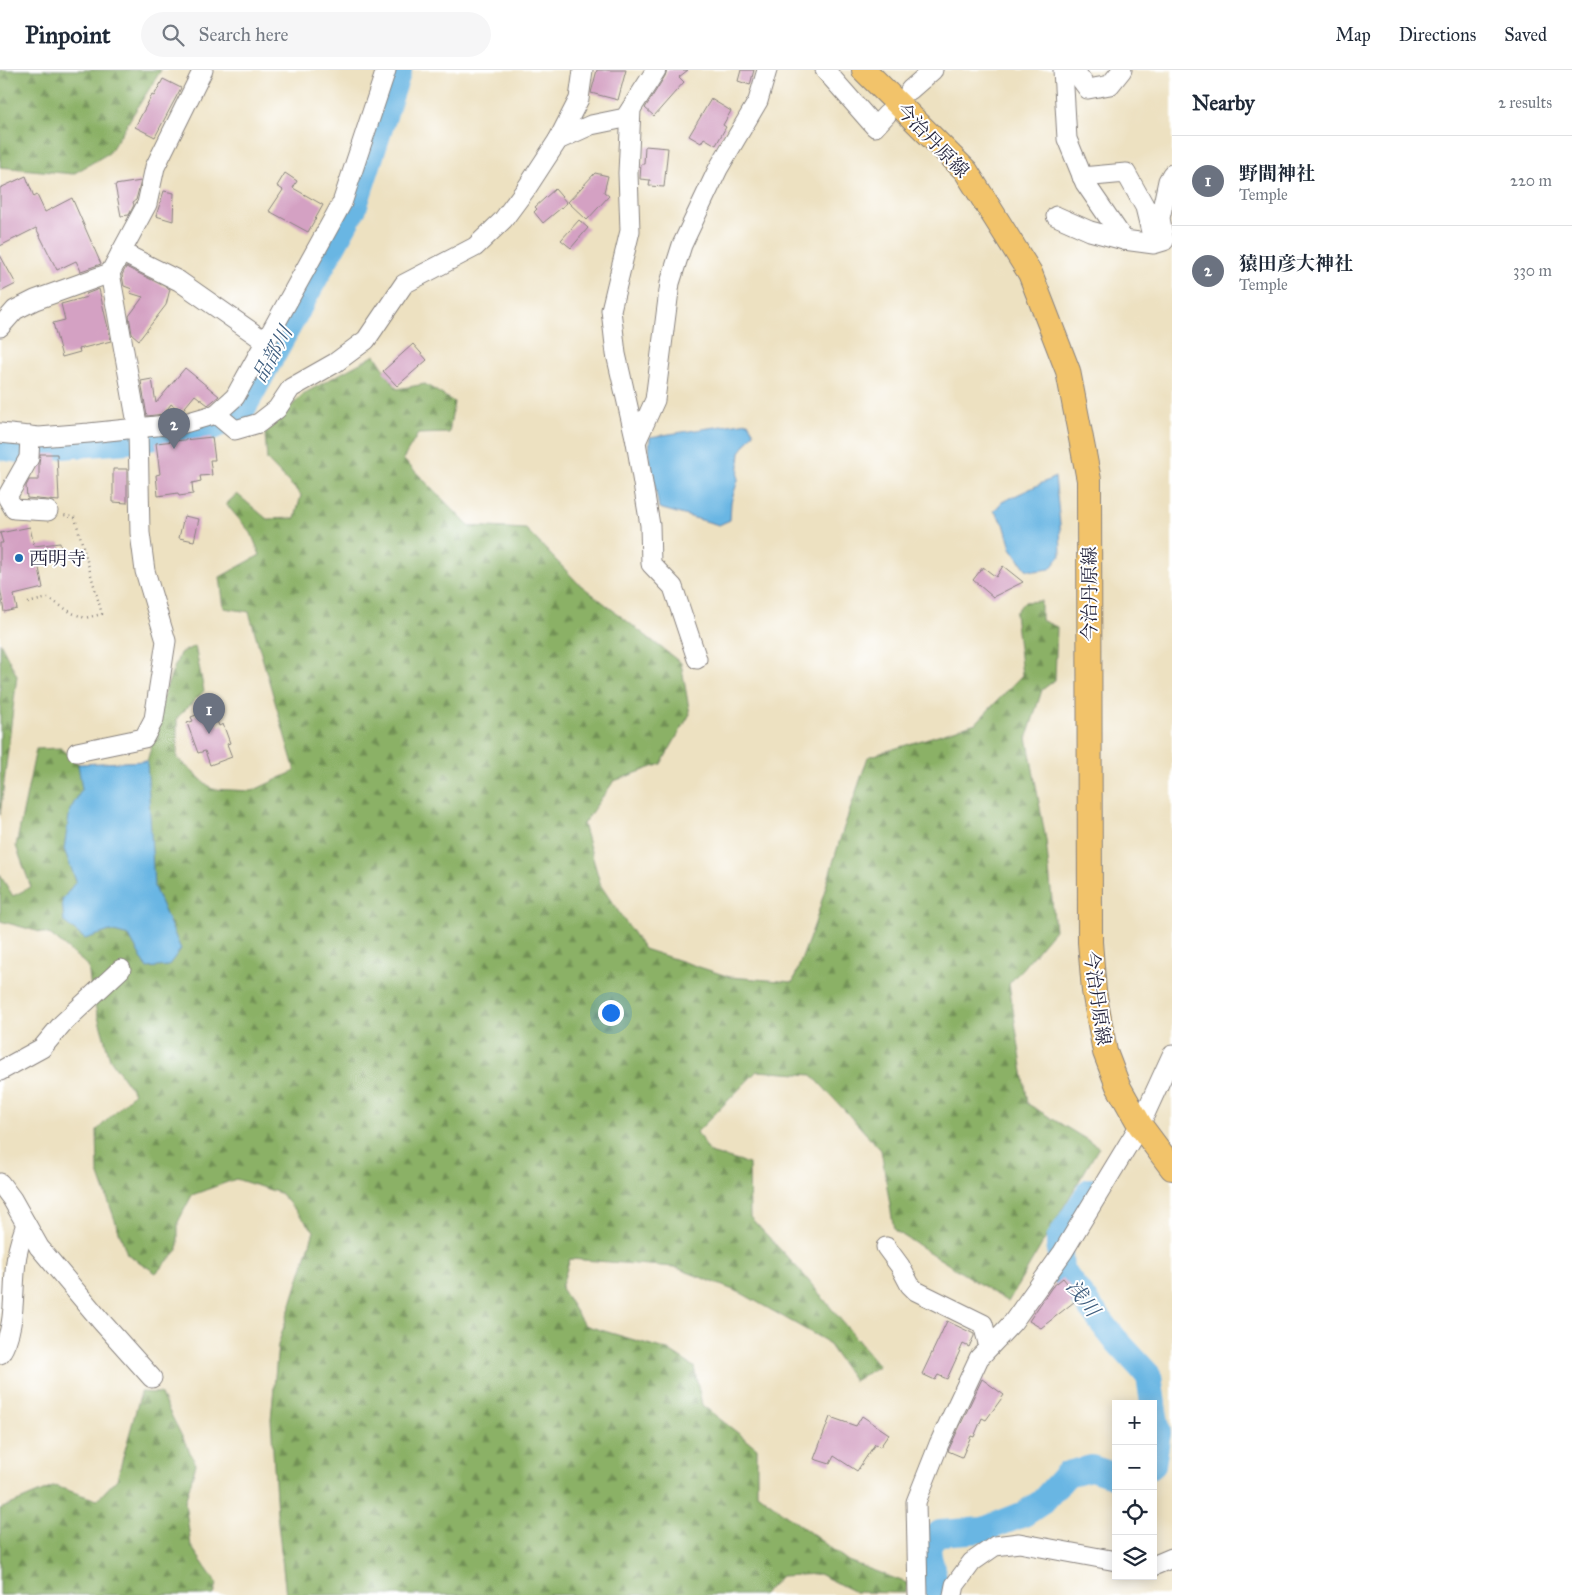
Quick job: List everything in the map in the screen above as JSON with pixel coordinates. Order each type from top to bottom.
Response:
[{"type":"main road","name":"今治丹原線","points":[[864,70],[966,170],[1030,273],[1068,371],[1089,480],[1090,942],[1094,991],[1105,1052],[1118,1086],[1140,1125],[1172,1168]]},
{"type":"street","points":[[77,752],[144,738],[154,719],[166,642],[145,571],[140,532],[138,429],[110,272],[146,204],[155,167],[203,70]]},
{"type":"street","points":[[0,433],[30,436],[89,434],[186,423],[216,414],[236,397],[342,204],[386,70]]},
{"type":"street","points":[[216,414],[235,430],[259,423],[277,409],[291,388],[335,363],[366,340],[404,284],[475,247],[503,220],[558,140],[579,99],[584,70]]},
{"type":"street","points":[[558,140],[591,125],[625,118],[656,70]]},
{"type":"street","points":[[636,442],[655,400],[670,283],[682,245],[718,169],[758,101],[767,70]]},
{"type":"street","points":[[825,70],[875,128],[887,114]]},
{"type":"street","points":[[910,90],[933,70]]},
{"type":"street","points":[[1063,70],[1067,139],[1085,183],[1124,240]]},
{"type":"street","points":[[1074,70],[1088,89],[1110,85],[1122,70]]},
{"type":"street","points":[[631,109],[628,173],[630,231],[611,310],[616,354],[636,442],[650,525],[651,564],[673,587],[697,659]]},
{"type":"street","points":[[1082,176],[1126,173],[1145,207],[1154,244]]},
{"type":"street","points":[[1056,216],[1090,230],[1124,240],[1154,244],[1164,241],[1160,218],[1168,181],[1172,174]]},
{"type":"street","points":[[121,252],[179,281],[266,342]]},
{"type":"street","points":[[0,328],[15,310],[35,300],[110,272]]},
{"type":"street","points":[[30,436],[29,458],[7,497],[14,509],[48,511]]},
{"type":"street","points":[[0,1071],[42,1048],[62,1024],[121,969]]},
{"type":"street","points":[[918,1595],[916,1502],[939,1444],[975,1366],[979,1358],[1013,1322],[1063,1252],[1140,1125],[1172,1055]]},
{"type":"street","points":[[0,1183],[12,1199],[38,1247],[152,1378]]},
{"type":"street","points":[[0,1354],[6,1345],[12,1314],[16,1260],[26,1224]]},
{"type":"street","points":[[886,1247],[900,1266],[910,1285],[916,1291],[983,1324],[989,1347]]},
{"type":"street","points":[[952,1595],[955,1586],[972,1562],[995,1546],[1019,1543],[1112,1560]]},
{"type":"street","points":[[1157,1564],[1172,1558]]},
{"type":"path","points":[[28,603],[48,598],[72,613],[85,618],[102,614],[75,518],[48,511]]},
{"type":"green space","points":[[0,70],[161,70],[109,153],[73,174],[0,167]]},
{"type":"green space","points":[[375,355],[397,389],[425,384],[454,402],[449,433],[418,434],[403,459],[469,526],[526,529],[578,583],[681,663],[690,714],[661,764],[614,781],[583,824],[601,886],[644,949],[730,977],[793,982],[815,923],[841,836],[868,757],[976,723],[1022,675],[1015,613],[1024,602],[1041,601],[1041,620],[1057,627],[1055,680],[1042,690],[1027,737],[1046,840],[1055,930],[1009,984],[1028,1104],[1099,1147],[1008,1302],[894,1230],[881,1150],[812,1075],[757,1071],[697,1132],[710,1153],[749,1164],[750,1217],[803,1274],[879,1366],[854,1381],[826,1341],[741,1293],[674,1267],[570,1259],[561,1288],[584,1325],[668,1350],[694,1367],[702,1405],[757,1448],[757,1493],[848,1561],[907,1583],[906,1593],[855,1592],[819,1574],[781,1576],[763,1595],[286,1595],[277,1514],[271,1419],[278,1345],[314,1231],[280,1193],[236,1179],[192,1195],[178,1222],[178,1250],[156,1273],[127,1254],[98,1172],[97,1130],[134,1093],[110,1059],[92,995],[88,966],[51,935],[0,921],[0,875],[13,896],[31,887],[16,846],[36,749],[61,748],[94,777],[136,799],[165,691],[180,653],[195,646],[204,691],[177,718],[177,758],[212,789],[252,791],[295,771],[249,612],[224,608],[220,577],[260,555],[251,533],[226,504],[237,494],[267,519],[295,518],[301,495],[267,460],[265,434],[303,394]]},
{"type":"green space","points":[[0,642],[17,676],[0,815]]},
{"type":"green space","points":[[141,1392],[160,1393],[196,1464],[185,1502],[191,1546],[217,1584],[214,1595],[0,1595],[0,1509],[55,1486],[97,1500],[117,1479]]},
{"type":"water","points":[[748,422],[754,433],[740,452],[738,480],[731,502],[730,520],[719,525],[659,508],[649,455],[650,437]]},
{"type":"water","points":[[1055,477],[1061,555],[1050,569],[1035,571],[1026,569],[1011,548],[1004,524],[994,511],[1002,502]]},
{"type":"water","points":[[147,761],[154,887],[181,949],[168,966],[147,968],[129,936],[110,931],[85,939],[64,922],[62,900],[76,881],[64,849],[70,810],[82,789],[78,764]]},
{"type":"building","points":[[597,70],[626,70],[618,100],[591,93]]},
{"type":"building","points":[[667,70],[688,70],[679,77],[684,82],[654,116],[645,108]]},
{"type":"building","points":[[741,70],[754,70],[750,85],[738,81]]},
{"type":"building","points":[[163,79],[181,88],[155,137],[135,127]]},
{"type":"building","points":[[711,99],[731,111],[723,125],[726,127],[716,145],[704,138],[701,143],[689,136]]},
{"type":"building","points":[[645,146],[668,148],[664,187],[649,186],[650,180],[640,179],[641,164],[644,164]]},
{"type":"building","points":[[285,173],[297,181],[293,188],[323,205],[308,232],[269,211],[283,190],[277,186]]},
{"type":"building","points":[[595,173],[608,176],[604,192],[609,196],[587,220],[568,202]]},
{"type":"building","points":[[26,176],[34,197],[37,195],[45,212],[72,198],[101,264],[81,271],[76,261],[57,270],[36,228],[0,246],[0,188]]},
{"type":"building","points":[[141,181],[136,200],[133,202],[134,205],[129,215],[121,216],[115,185]]},
{"type":"building","points":[[555,189],[567,203],[543,223],[534,212],[537,209],[535,207]]},
{"type":"building","points":[[164,191],[174,193],[173,221],[156,216]]},
{"type":"building","points":[[579,220],[588,228],[571,248],[561,240]]},
{"type":"building","points":[[0,255],[16,284],[0,292]]},
{"type":"building","points":[[126,267],[170,289],[166,305],[139,340],[132,334],[129,316],[143,297],[130,293],[132,289],[124,286],[122,275]]},
{"type":"building","points":[[99,289],[111,341],[79,349],[80,352],[62,357],[53,323],[65,320],[61,304],[87,297],[86,294]]},
{"type":"building","points":[[413,344],[427,360],[397,386],[383,371]]},
{"type":"building","points":[[185,368],[219,396],[208,405],[195,395],[181,412],[171,404],[164,414],[147,416],[141,381],[152,379],[156,403]]},
{"type":"building","points":[[212,437],[215,460],[210,460],[212,475],[200,476],[201,481],[192,483],[193,494],[179,496],[178,493],[158,496],[156,475],[160,474],[156,443]]},
{"type":"building","points":[[40,454],[57,454],[59,501],[27,498],[26,486],[29,480],[39,480]]},
{"type":"building","points":[[113,469],[127,469],[127,503],[113,502]]},
{"type":"building","points":[[184,516],[199,519],[194,541],[179,538]]},
{"type":"building","name":"西明寺","points":[[30,527],[34,546],[60,543],[62,555],[37,558],[43,588],[14,595],[17,609],[4,612],[0,587],[0,543],[3,543],[0,533]]},
{"type":"building","points":[[1003,566],[1023,582],[993,597],[973,580],[983,567],[996,577]]},
{"type":"building","points":[[206,711],[207,713],[213,711],[219,726],[223,724],[230,743],[227,744],[232,757],[210,765],[205,751],[198,753],[187,723],[193,721],[191,717]]},
{"type":"building","points":[[1063,1278],[1079,1298],[1041,1328],[1029,1321],[1052,1287]]},
{"type":"building","points":[[947,1321],[974,1334],[974,1336],[969,1347],[963,1344],[947,1379],[938,1375],[935,1380],[922,1374]]},
{"type":"building","points":[[982,1379],[1004,1395],[986,1420],[982,1418],[974,1437],[971,1436],[962,1457],[948,1451]]},
{"type":"building","points":[[862,1416],[889,1434],[880,1447],[875,1444],[857,1471],[834,1456],[830,1464],[814,1459],[830,1417],[856,1426]]},
{"type":"waterway","name":"品部川","points":[[0,447],[24,451],[49,447],[129,441],[205,430],[237,416],[244,407],[354,208],[399,70]]},
{"type":"waterway","name":"浅川","points":[[1090,1191],[1059,1239],[1061,1270],[1114,1338],[1149,1376],[1152,1400]]},
{"type":"waterway","name":"浅川","points":[[1157,1427],[1157,1439]]},
{"type":"waterway","name":"浅川","points":[[938,1595],[928,1548],[933,1538],[940,1533],[983,1530],[1024,1514],[1042,1502],[1067,1474],[1091,1468],[1112,1475]]},
{"type":"place","name":"猿田彦大神社","points":[[174,449]]},
{"type":"place","name":"西明寺","points":[[19,558]]},
{"type":"place","name":"野間神社","points":[[209,734]]}]
